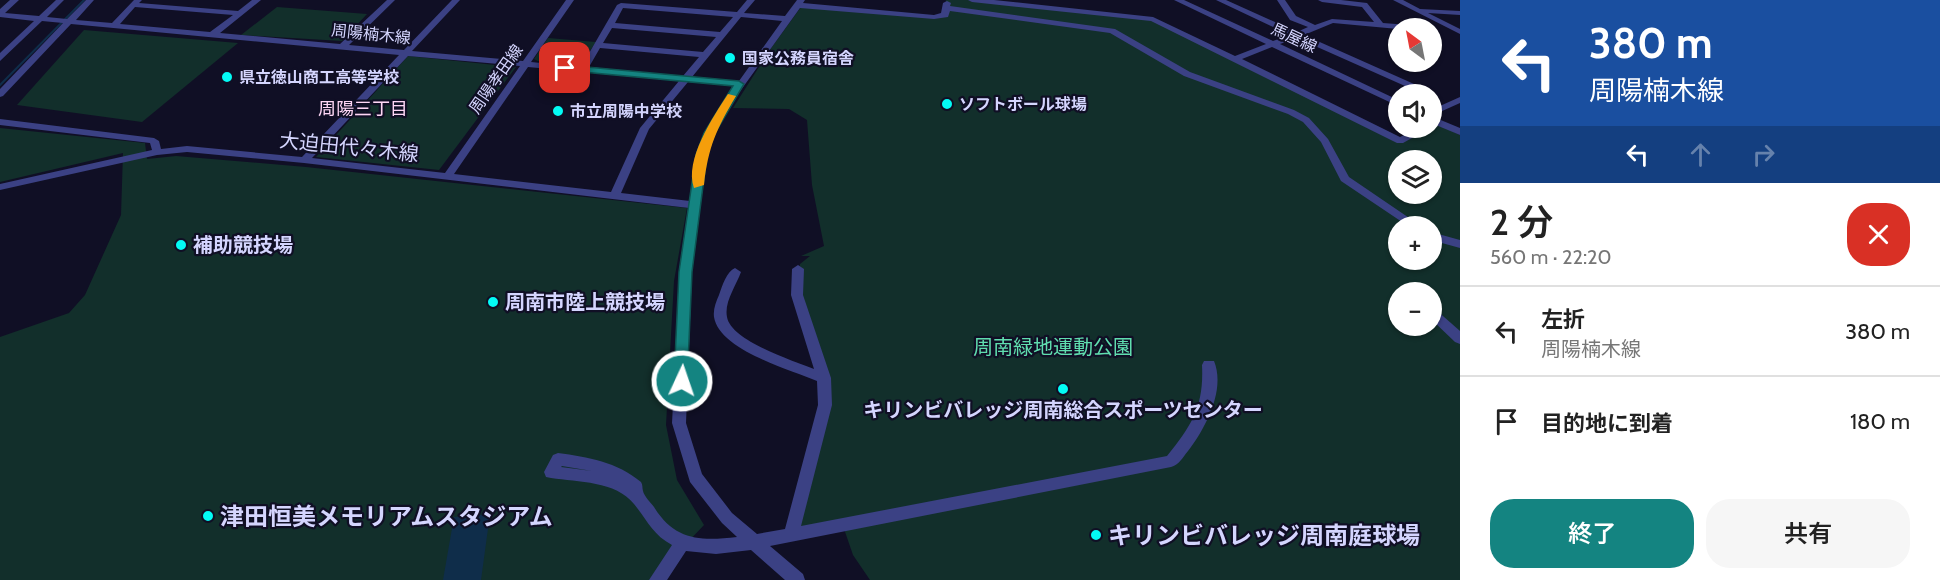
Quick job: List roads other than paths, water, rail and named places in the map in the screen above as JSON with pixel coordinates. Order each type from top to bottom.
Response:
[{"type":"street","points":[[0,14],[15,0]]},
{"type":"street","points":[[0,58],[60,0]]},
{"type":"street","points":[[0,94],[66,20],[90,0]]},
{"type":"street","points":[[212,35],[257,0]]},
{"type":"street","points":[[343,46],[391,0]]},
{"type":"street","points":[[304,160],[456,0]]},
{"type":"street","name":"周陽孝田線","points":[[448,176],[570,0]]},
{"type":"street","points":[[638,0],[741,12]]},
{"type":"street","points":[[614,196],[645,128],[751,0]]},
{"type":"street","points":[[972,0],[1153,19],[1388,135]]},
{"type":"street","points":[[1093,0],[1097,12]]},
{"type":"street","name":"馬屋線","points":[[1178,0],[1388,98]]},
{"type":"street","points":[[1220,0],[1405,84]]},
{"type":"street","points":[[1281,0],[1293,18],[1314,27]]},
{"type":"street","points":[[1322,0],[1364,5],[1381,25]]},
{"type":"street","points":[[1397,0],[1460,32]]},
{"type":"street","points":[[114,26],[136,2],[238,13]]},
{"type":"street","points":[[584,69],[621,6],[741,12],[794,9],[934,17],[946,8],[1112,31],[1187,74],[1291,112],[1306,120],[1325,141],[1345,179],[1400,216]]},
{"type":"street","points":[[794,9],[739,84],[709,133],[701,155],[686,272],[679,423],[695,477],[727,518],[797,580]]},
{"type":"street","points":[[1416,10],[1460,13]]},
{"type":"street","name":"周陽楠木線","points":[[0,14],[739,84]]},
{"type":"street","points":[[1235,59],[1332,21],[1388,26]]},
{"type":"street","points":[[610,25],[722,35]]},
{"type":"street","points":[[1442,30],[1460,32]]},
{"type":"street","points":[[598,45],[706,55]]},
{"type":"street","points":[[1442,99],[1457,104]]},
{"type":"street","points":[[1442,113],[1457,104]]},
{"type":"street","points":[[0,122],[154,141],[157,152]]},
{"type":"street","points":[[1442,124],[1460,132]]},
{"type":"street","name":"大迫田代々木線","points":[[0,187],[157,152],[187,149],[304,160],[696,205]]},
{"type":"street","points":[[1442,239],[1460,244]]},
{"type":"street","points":[[791,535],[825,405],[824,378],[797,295],[798,269]]},
{"type":"street","points":[[735,272],[723,302],[721,321],[731,334],[749,347],[824,378]]},
{"type":"street","points":[[1442,322],[1460,339]]},
{"type":"street","points":[[635,494],[636,487],[626,476],[601,466],[558,459],[551,472],[605,480],[635,494],[660,528],[682,544],[708,548],[754,542],[1171,461],[1197,430],[1206,412],[1210,383],[1209,365]]},
{"type":"street","points":[[657,580],[682,544]]},
{"type":"water","points":[[490,514],[481,580],[443,580],[454,517]]},
{"type":"waterway","points":[[0,85],[84,0]]},
{"type":"place","name":"国家公務員宿舎","points":[[730,58]]},
{"type":"place","name":"県立徳山商工高等学校","points":[[227,77]]},
{"type":"place","name":"ソフトボール球場","points":[[947,104]]},
{"type":"place","name":"市立周陽中学校","points":[[558,111]]},
{"type":"place","name":"補助競技場","points":[[181,245]]},
{"type":"place","name":"周南市陸上競技場","points":[[493,302]]},
{"type":"place","name":"キリンビバレッジ周南総合スポーツセンター","points":[[1063,389]]},
{"type":"place","name":"津田恒美メモリアムスタジアム","points":[[208,516]]},
{"type":"place","name":"キリンビバレッジ周南庭球場","points":[[1096,535]]},
{"type":"district","name":"周陽三丁目","points":[[363,109]]},
{"type":"park label","name":"周南緑地運動公園","points":[[1053,347]]}]
